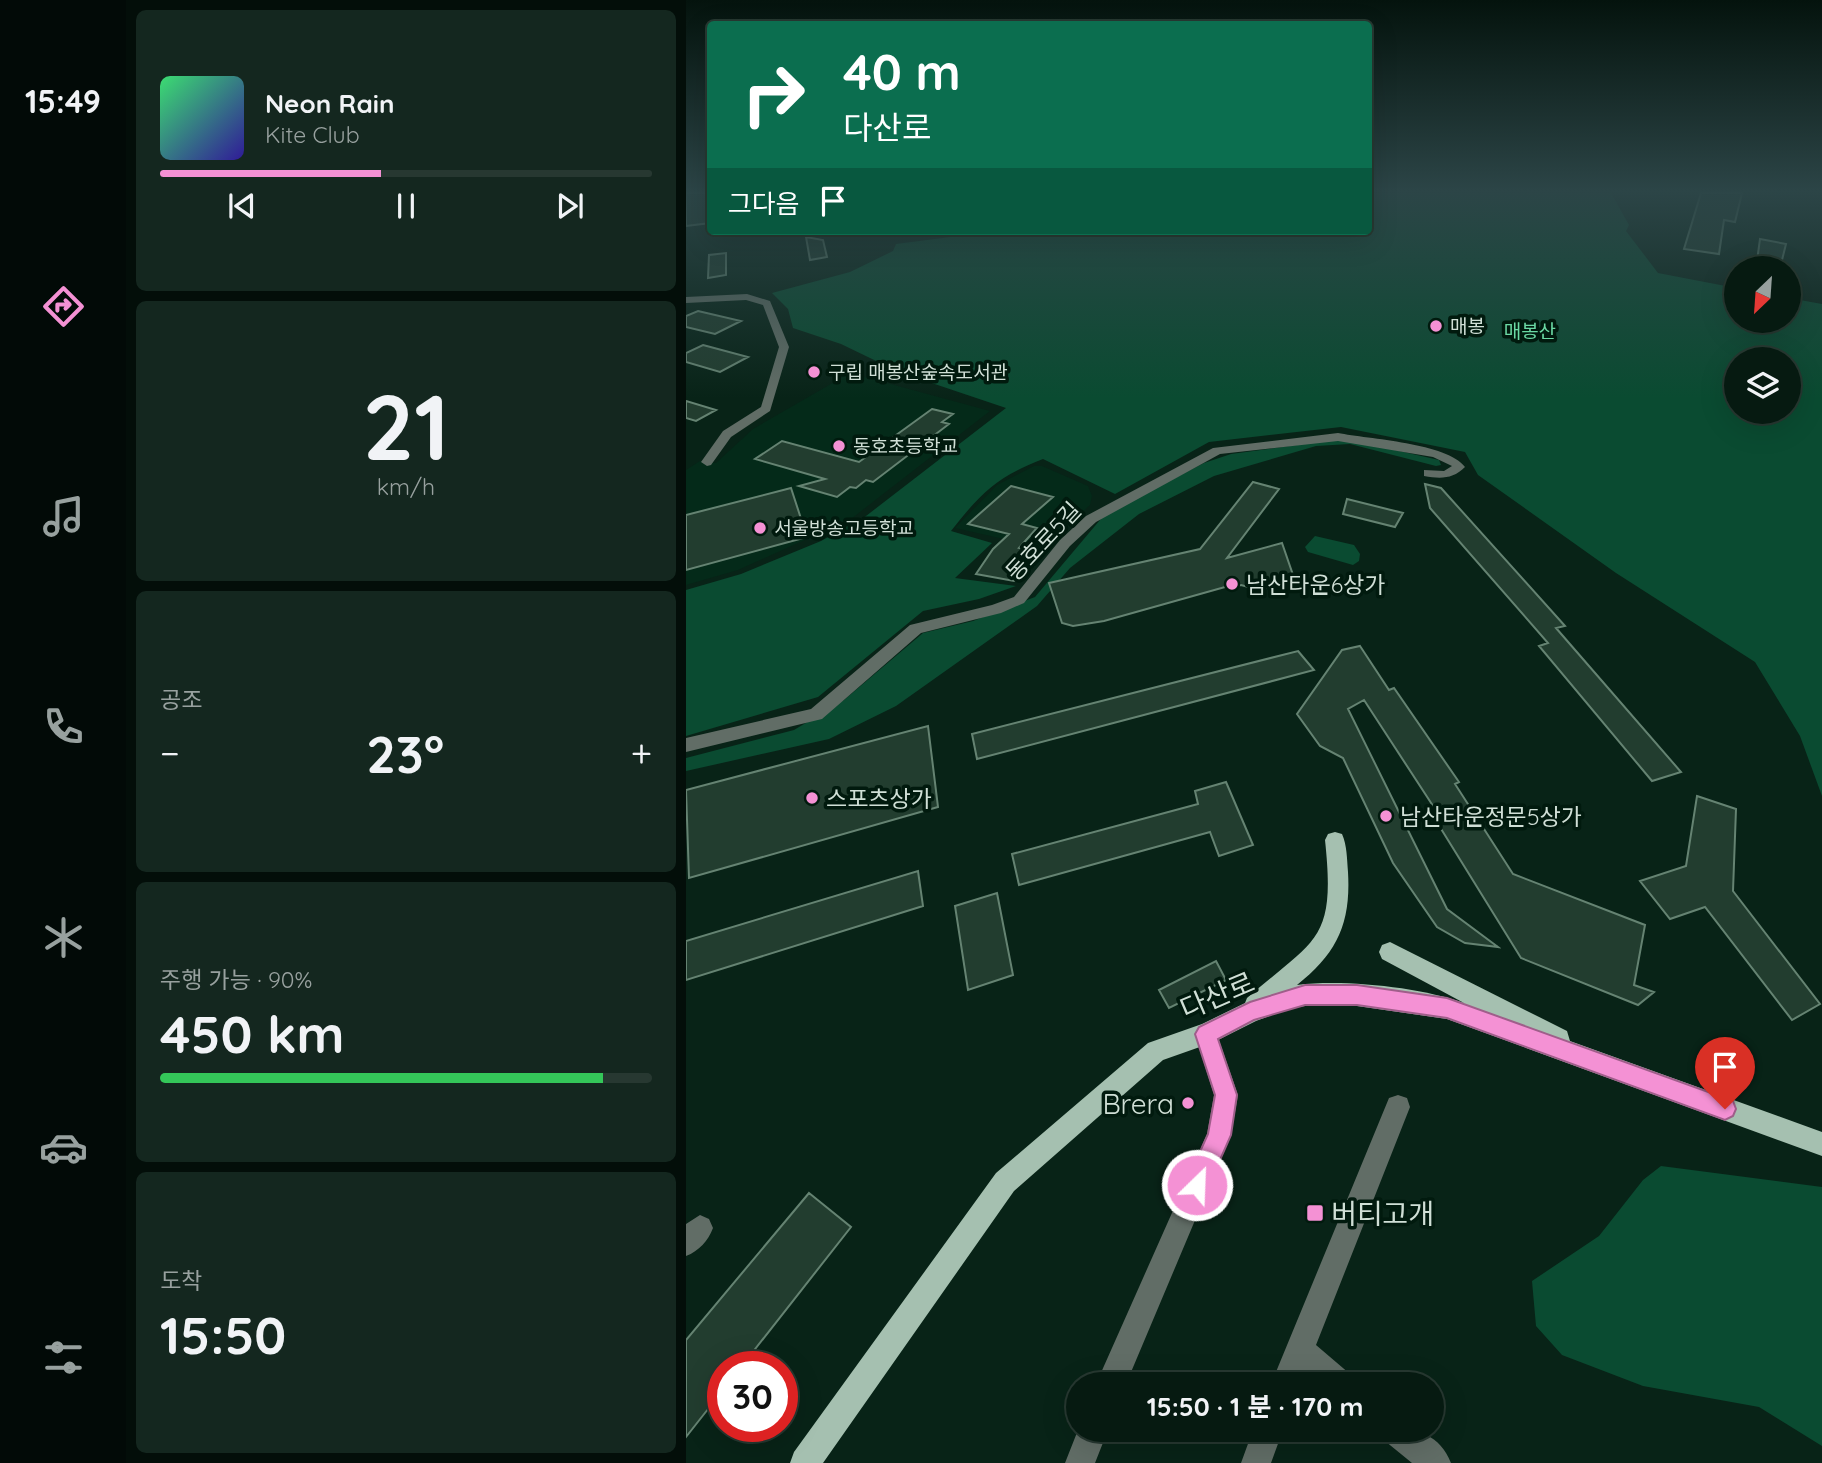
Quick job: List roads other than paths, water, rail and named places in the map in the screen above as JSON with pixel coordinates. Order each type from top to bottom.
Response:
[{"type":"main road","points":[[1250,1012],[1325,944],[1337,904],[1339,872],[1335,841]]},
{"type":"main road","points":[[1390,952],[1434,979],[1515,1015],[1605,1065]]},
{"type":"main road","name":"다산로","points":[[805,1463],[1005,1182],[1156,1051],[1206,1034],[1250,1012],[1292,997],[1319,993],[1357,995],[1447,1008],[1822,1144]]},
{"type":"street","points":[[686,300],[747,297],[767,303],[784,347],[766,409],[727,434],[707,462]]},
{"type":"street","name":"동호로5길","points":[[686,745],[816,714],[916,629],[996,609],[1018,600],[1065,543],[1091,519],[1217,450],[1338,437],[1436,454],[1455,462],[1459,467],[1446,475],[1429,473]]},
{"type":"street","points":[[1116,1372],[1219,1135],[1226,1095],[1206,1034]]},
{"type":"street","points":[[1291,1372],[1398,1107]]},
{"type":"street","points":[[1299,1350],[1326,1372]]},
{"type":"street","points":[[1080,1463],[1088,1442]]},
{"type":"street","points":[[1256,1463],[1264,1442]]},
{"type":"street","points":[[1411,1442],[1437,1463]]},
{"type":"place","name":"매봉","points":[[1436,326]]},
{"type":"place","name":"구립 매봉산숲속도서관","points":[[814,372]]},
{"type":"place","name":"동호초등학교","points":[[839,446]]},
{"type":"place","name":"서울방송고등학교","points":[[760,528]]},
{"type":"place","name":"남산타운6상가","points":[[1232,584]]},
{"type":"place","name":"스포츠상가","points":[[812,798]]},
{"type":"place","name":"남산타운정문5상가","points":[[1386,816]]},
{"type":"place","name":"Brera","points":[[1188,1103]]},
{"type":"place","name":"버티고개","points":[[1315,1213]]},
{"type":"park label","name":"매봉산","points":[[1530,331]]}]
